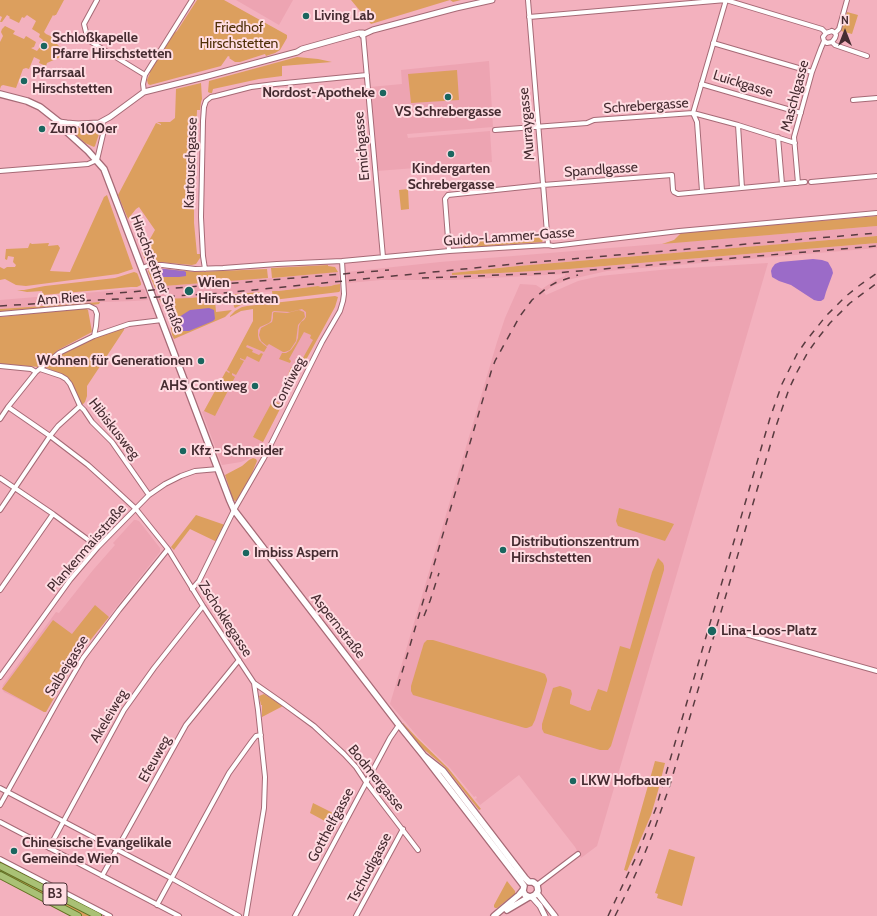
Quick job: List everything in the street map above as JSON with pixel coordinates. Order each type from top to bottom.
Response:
[{"type":"main road","name":"Hirschstettner Straße","points":[[0,94],[20,99],[40,108],[59,122],[104,169],[234,510]]},
{"type":"main road","name":"Aspernstraße","points":[[234,510],[424,756],[524,888],[525,894],[531,897]]},
{"type":"main road","name":"Aspernstraße","points":[[424,756],[443,772],[529,882]]},
{"type":"main road","name":"B3","points":[[0,866],[98,916]]},
{"type":"main road","name":"B3","points":[[0,875],[78,916]]},
{"type":"main road","points":[[494,916],[521,894],[526,884],[533,882],[537,885],[537,893],[512,906],[499,916]]},
{"type":"street","points":[[97,0],[84,24],[88,40],[145,75]]},
{"type":"street","points":[[144,92],[143,84],[145,75],[192,0]]},
{"type":"street","points":[[456,8],[478,0]]},
{"type":"street","points":[[59,122],[78,124],[102,122],[144,92],[266,60],[359,33],[364,33],[456,8],[492,0]]},
{"type":"street","name":"Murraygasse","points":[[528,0],[548,245]]},
{"type":"street","points":[[702,191],[697,122],[693,113],[726,0]]},
{"type":"street","points":[[529,17],[726,0],[822,29],[826,32],[835,33]]},
{"type":"street","points":[[832,42],[836,35],[835,33],[839,28],[847,0]]},
{"type":"street","points":[[826,32],[823,37],[824,41],[827,43],[832,42]]},
{"type":"street","name":"Emichgasse","points":[[364,33],[383,257]]},
{"type":"street","name":"Maschlgasse","points":[[798,183],[794,137],[812,72],[824,41]]},
{"type":"street","points":[[832,42],[835,46],[866,56]]},
{"type":"street","points":[[713,43],[812,72]]},
{"type":"street","name":"Kartouschgasse","points":[[205,269],[201,218],[204,112],[206,102],[211,97],[252,87],[367,75]]},
{"type":"street","name":"Luickgasse","points":[[701,84],[801,113]]},
{"type":"street","points":[[853,100],[877,98]]},
{"type":"street","name":"Schrebergasse","points":[[495,130],[587,123],[594,120],[693,113],[738,125],[794,143]]},
{"type":"street","points":[[0,171],[88,164],[97,160],[104,130],[102,122]]},
{"type":"street","points":[[738,125],[742,188]]},
{"type":"street","points":[[778,137],[782,184]]},
{"type":"street","name":"Spandlgasse","points":[[449,251],[445,199],[448,195],[543,185],[672,175],[673,190],[676,193],[805,182]]},
{"type":"street","points":[[811,182],[877,176]]},
{"type":"street","name":"Guido-Lammer-Gasse","points":[[142,268],[150,265],[162,265],[205,269],[342,261],[449,251],[548,245],[553,246],[679,231],[877,213]]},
{"type":"street","name":"Contiweg","points":[[192,589],[200,580],[234,510],[264,458],[322,342],[340,311],[344,294],[342,261]]},
{"type":"street","name":"Am Ries","points":[[0,314],[89,306],[95,309],[97,314],[94,336]]},
{"type":"street","points":[[0,419],[38,371],[59,353],[94,336],[129,324],[162,320]]},
{"type":"street","name":"Hibiskusweg","points":[[0,366],[38,371],[61,376],[66,379],[70,384],[80,406],[92,422],[112,442],[149,495]]},
{"type":"street","points":[[0,510],[50,436],[58,426],[80,406]]},
{"type":"street","name":"Zschokkegasse","points":[[8,407],[50,436],[108,483],[136,509],[168,549],[192,589],[254,683],[265,777],[264,808],[246,916]]},
{"type":"street","name":"Plankenmaisstraße","points":[[0,678],[70,580],[98,547],[149,495],[165,484],[181,476],[195,472],[218,469]]},
{"type":"street","points":[[0,478],[98,547]]},
{"type":"street","points":[[0,590],[53,514]]},
{"type":"street","name":"Salbeigasse","points":[[0,805],[83,658],[168,549]]},
{"type":"street","name":"Akeleiweg","points":[[49,848],[124,710],[154,668],[203,606]]},
{"type":"street","points":[[731,630],[877,671]]},
{"type":"street","name":"Efeuweg","points":[[102,876],[186,725],[239,660]]},
{"type":"street","name":"Bodmergasse","points":[[254,683],[314,726],[344,754],[356,767],[418,850]]},
{"type":"street","name":"Gotthelfgasse","points":[[295,916],[366,782],[390,738],[399,725]]},
{"type":"street","points":[[157,905],[229,773],[256,736],[260,735]]},
{"type":"street","points":[[0,788],[171,878],[239,916]]},
{"type":"street","points":[[0,822],[179,916]]},
{"type":"street","name":"Tschudigasse","points":[[356,916],[403,830]]},
{"type":"street","points":[[537,885],[578,854]]},
{"type":"street","points":[[0,859],[110,916]]},
{"type":"street","points":[[537,893],[555,916]]},
{"type":"street","name":"Aspernstraße","points":[[531,897],[540,906],[545,916]]},
{"type":"shaded area","points":[[236,0],[293,0],[279,25]]},
{"type":"shaded area","points":[[489,61],[493,127],[407,134],[408,138],[490,131],[492,162],[377,171],[370,87],[402,84],[401,70]]},
{"type":"shaded area","points":[[877,226],[877,236],[518,266],[466,271],[452,274],[569,269],[877,243],[877,248],[607,271],[567,280],[544,292],[546,295],[578,281],[600,276],[670,269],[768,263],[597,846],[581,858],[575,847],[519,775],[480,805],[475,799],[477,798],[476,796],[474,797],[450,768],[419,738],[390,704],[505,318],[520,284],[536,285],[542,289],[555,280],[565,276],[565,274],[453,280],[381,280],[348,283],[347,272],[440,262]]},
{"type":"shaded area","points":[[813,259],[828,262],[833,273],[824,299],[821,301],[814,300],[791,285],[772,277],[771,271],[775,264],[780,262]]},
{"type":"shaded area","points":[[154,268],[184,271],[186,272],[186,276],[153,277],[150,271]]},
{"type":"shaded area","points":[[338,272],[340,284],[172,300],[159,299],[155,288],[164,286],[263,279]]},
{"type":"shaded area","points":[[144,289],[148,300],[73,303],[0,309],[0,300]]},
{"type":"shaded area","name":"AHS Contiweg","points":[[331,303],[317,338],[257,453],[241,462],[222,465],[202,412],[204,411],[250,328],[257,327],[258,311]]},
{"type":"shaded area","points":[[209,308],[214,310],[215,319],[213,321],[189,331],[182,331],[179,317],[190,310]]},
{"type":"shaded area","points":[[134,520],[139,521],[160,548],[160,552],[80,653],[46,712],[4,692],[2,689],[3,685],[56,612],[59,613],[115,545],[113,543]]},
{"type":"green space","points":[[0,0],[64,0],[56,15],[53,15],[44,32],[57,39],[57,44],[61,48],[60,50],[67,54],[47,63],[46,66],[39,63],[40,60],[34,57],[29,69],[23,69],[16,88],[3,85],[0,89],[0,42],[3,36],[1,32],[2,29],[5,26],[15,31],[13,34],[24,39],[26,36],[36,42],[34,47],[31,48],[37,51],[40,47],[43,50],[48,49],[49,47],[47,45],[48,43],[44,41],[42,42],[43,40],[39,37],[40,34],[32,29],[36,21],[27,15],[24,18],[22,17],[19,23],[9,18],[10,17],[7,15],[2,22],[0,22],[2,17],[0,16]]},
{"type":"green space","name":"Friedhof Hirschstetten","points":[[197,0],[224,0],[287,35],[287,38],[280,50],[266,56],[265,54],[240,62],[235,62],[228,56],[221,66],[150,85],[148,84],[147,80],[150,73],[149,72]]},
{"type":"green space","points":[[351,0],[450,0],[371,24]]},
{"type":"green space","points":[[450,0],[461,0],[453,2]]},
{"type":"green space","points":[[847,12],[858,15],[852,34],[841,31]]},
{"type":"green space","points":[[297,57],[332,62],[282,66],[282,76],[259,79],[213,89],[212,93],[208,92],[209,81]]},
{"type":"green space","points":[[457,70],[459,100],[411,103],[408,74]]},
{"type":"green space","points":[[201,83],[202,99],[200,110],[197,110],[194,194],[194,223],[197,254],[200,254],[200,258],[196,264],[192,265],[146,261],[142,253],[155,230],[139,207],[128,219],[118,195],[156,123],[161,125],[157,122],[170,122],[175,118],[176,89]]},
{"type":"green space","points":[[93,127],[99,129],[100,131],[94,147],[85,143],[72,132],[74,128]]},
{"type":"green space","points":[[408,189],[409,209],[401,210],[399,190]]},
{"type":"green space","points":[[107,195],[133,269],[118,274],[26,286],[16,285],[5,279],[0,280],[0,267],[4,269],[7,267],[15,267],[16,265],[13,262],[14,257],[8,256],[7,260],[5,259],[6,249],[28,248],[30,243],[49,243],[48,246],[58,245],[60,248],[50,271],[70,272],[104,197]]},
{"type":"green space","points":[[877,216],[877,226],[662,244],[674,240],[681,233]]},
{"type":"green space","points":[[543,235],[544,239],[542,242],[463,248],[462,241]]},
{"type":"green space","points":[[877,236],[877,243],[569,269],[452,275],[452,273],[518,266]]},
{"type":"green space","points":[[328,265],[335,267],[338,272],[272,278],[271,268]]},
{"type":"green space","points":[[155,268],[196,272],[267,269],[268,278],[155,288],[148,271]]},
{"type":"green space","points":[[134,272],[137,273],[141,283],[141,285],[137,287],[43,295],[42,291],[27,292],[17,290],[115,278]]},
{"type":"green space","points":[[340,284],[339,292],[273,300],[272,291]]},
{"type":"green space","points":[[260,292],[261,302],[243,304],[235,308],[233,299],[215,300],[216,312],[232,310],[225,317],[174,339],[170,321],[165,308],[159,299],[190,298]]},
{"type":"green space","points":[[335,296],[338,297],[335,307],[301,369],[295,365],[296,363],[299,365],[313,340],[310,338],[311,335],[304,332],[289,359],[291,361],[290,363],[279,359],[282,353],[286,353],[291,350],[296,343],[299,326],[306,317],[306,312],[302,309],[290,312],[274,311],[272,312],[271,321],[260,327],[258,330],[259,340],[267,347],[264,352],[247,345],[246,347],[259,355],[261,353],[263,354],[259,362],[247,356],[245,360],[240,358],[244,361],[236,375],[232,373],[235,377],[215,416],[204,411],[226,371],[229,373],[230,372],[227,370],[253,321],[253,309],[241,311],[230,317],[235,311],[247,306]]},
{"type":"green space","points":[[100,302],[99,304],[92,305],[0,313],[0,309]]},
{"type":"green space","points":[[85,308],[88,310],[92,332],[58,350],[39,367],[3,364],[0,368],[0,317]]},
{"type":"green space","points":[[299,310],[304,312],[305,317],[298,325],[296,341],[290,350],[283,352],[269,344],[267,346],[261,341],[259,335],[261,328],[272,322],[274,312],[287,313]]},
{"type":"green space","points":[[124,328],[87,386],[87,396],[82,405],[69,379],[45,367],[67,351],[92,339]]},
{"type":"green space","points":[[291,367],[299,373],[285,400],[282,398],[290,382],[286,380]]},
{"type":"green space","points":[[273,400],[282,405],[263,442],[253,437]]},
{"type":"green space","points":[[253,458],[257,461],[250,478],[236,501],[232,500],[225,475]]},
{"type":"green space","points":[[619,508],[674,524],[665,541],[618,526],[616,521]]},
{"type":"green space","points":[[196,515],[225,525],[217,542],[190,529],[174,550],[171,547]]},
{"type":"green space","points":[[658,558],[663,563],[664,570],[611,746],[608,750],[600,750],[544,733],[542,724],[553,688],[560,686],[571,690],[572,694],[570,704],[588,711],[591,710],[598,689],[607,692],[620,646],[630,649],[652,572]]},
{"type":"green space","points":[[95,605],[109,617],[80,653],[46,712],[2,689],[53,620],[72,634]]},
{"type":"green space","points":[[427,640],[433,640],[545,674],[547,681],[532,726],[525,728],[413,695],[411,686],[424,643]]},
{"type":"green space","points":[[264,694],[283,706],[262,717],[262,705],[259,696]]},
{"type":"green space","points":[[402,723],[448,768],[481,809],[479,810],[445,767],[421,747]]},
{"type":"green space","points":[[655,761],[665,763],[658,791],[651,815],[627,871],[624,870]]},
{"type":"green space","points":[[313,803],[341,817],[336,827],[310,813]]},
{"type":"green space","points":[[669,849],[695,857],[682,906],[657,898],[658,894],[655,893]]},
{"type":"green space","points":[[10,875],[90,916],[83,916],[9,877]]},
{"type":"green space","points":[[507,881],[515,891],[515,894],[495,908],[494,905]]},
{"type":"railway","points":[[0,306],[223,293],[524,263],[877,233]]},
{"type":"railway","points":[[422,278],[555,273],[877,246]]},
{"type":"railway","points":[[106,294],[389,270]]},
{"type":"railway","points":[[608,916],[637,855],[656,808],[770,418],[782,384],[797,354],[826,316],[845,297],[877,273]]},
{"type":"railway","points":[[398,686],[495,361],[520,316],[532,300],[548,287],[557,282],[578,275]]},
{"type":"railway","points":[[615,916],[642,860],[669,788],[775,429],[789,389],[808,352],[830,323],[850,303],[877,283]]},
{"type":"railway","points":[[424,616],[439,573]]},
{"type":"place","name":"Living Lab","points":[[306,16]]},
{"type":"place","name":"Schloßkapelle Pfarre Hirschstetten","points":[[44,46]]},
{"type":"place","name":"Pfarrsaal Hirschstetten","points":[[24,81]]},
{"type":"place","name":"Nordost-Apotheke","points":[[383,93]]},
{"type":"place","name":"VS Schrebergasse","points":[[448,97]]},
{"type":"place","name":"Zum 100er","points":[[42,129]]},
{"type":"place","name":"Kindergarten Schrebergasse","points":[[451,154]]},
{"type":"place","name":"Wien Hirschstetten","points":[[189,291]]},
{"type":"place","name":"Wohnen für Generationen","points":[[201,361]]},
{"type":"place","name":"AHS Contiweg","points":[[255,386]]},
{"type":"place","name":"Kfz - Schneider","points":[[183,451]]},
{"type":"place","name":"Distributionszentrum Hirschstetten","points":[[503,550]]},
{"type":"place","name":"Imbiss Aspern","points":[[246,553]]},
{"type":"place","name":"Lina-Loos-Platz","points":[[712,631]]},
{"type":"place","name":"LKW Hofbauer","points":[[573,781]]},
{"type":"place","name":"Chinesische Evangelikale Gemeinde Wien","points":[[14,851]]}]
